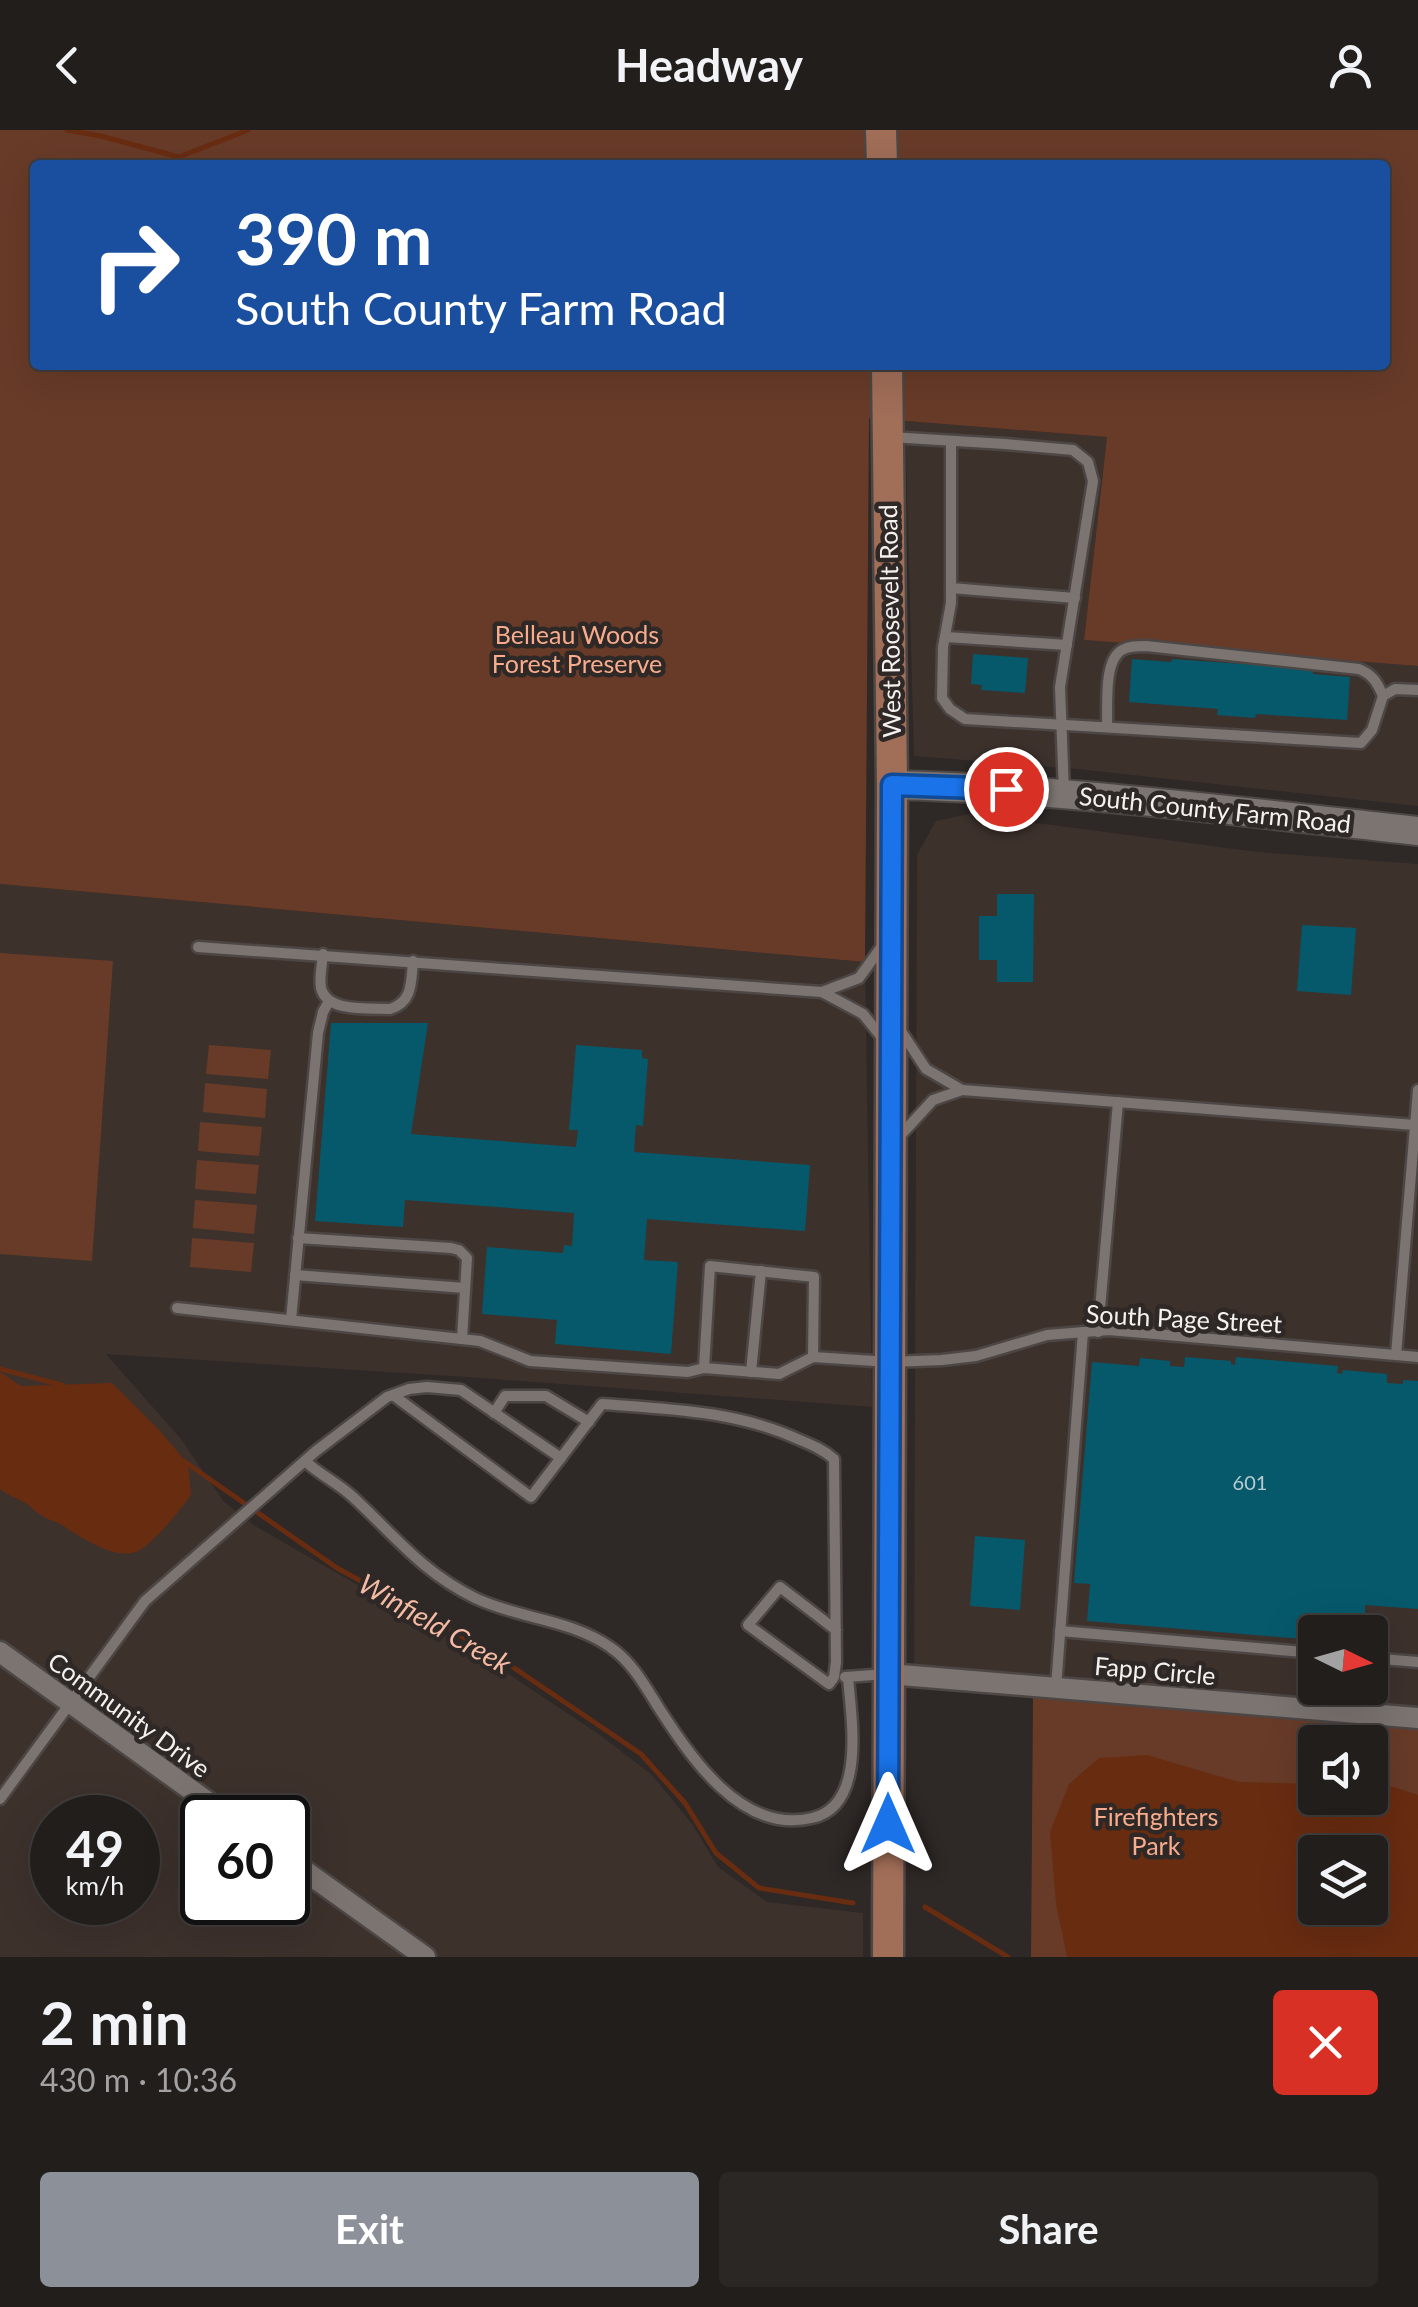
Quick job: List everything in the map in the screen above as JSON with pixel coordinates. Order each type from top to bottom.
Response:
[{"type":"main road","points":[[881,130],[882,160]]},
{"type":"main road","name":"West Roosevelt Road","points":[[886,370],[892,785],[888,1957]]},
{"type":"main road","name":"South County Farm Road","points":[[892,785],[1064,794],[1418,831]]},
{"type":"street","name":"Community Drive","points":[[0,1652],[198,1795]]},
{"type":"street","name":"Fapp Circle","points":[[888,1674],[1418,1718]]},
{"type":"street","points":[[310,1875],[425,1957]]},
{"type":"lane","points":[[887,437],[1073,450],[1088,462],[1094,480],[1060,687],[1064,794]]},
{"type":"lane","points":[[951,441],[952,588],[943,647],[942,698],[965,719],[1361,743],[1372,730],[1383,696],[1395,689],[1418,690]]},
{"type":"lane","points":[[952,588],[1075,598]]},
{"type":"lane","points":[[946,636],[1067,646]]},
{"type":"lane","points":[[1107,728],[1109,671],[1113,657],[1125,647],[1359,669],[1370,674],[1383,696]]},
{"type":"lane","points":[[822,992],[858,978],[891,934]]},
{"type":"lane","points":[[198,947],[822,992],[863,1014],[891,1048]]},
{"type":"lane","points":[[323,954],[321,988],[329,1001],[343,1006],[397,1007],[408,998],[413,961]]},
{"type":"lane","points":[[291,1320],[318,1033],[329,1001]]},
{"type":"lane","points":[[891,1015],[926,1069],[962,1090]]},
{"type":"lane","points":[[891,1146],[934,1100],[962,1090],[1415,1125]]},
{"type":"lane","points":[[1396,1355],[1418,1090]]},
{"type":"lane","points":[[1098,1332],[1118,1102]]},
{"type":"lane","points":[[298,1238],[459,1250],[467,1258],[462,1339]]},
{"type":"lane","points":[[177,1308],[480,1341],[530,1361],[778,1374],[813,1357],[814,1277],[710,1266],[704,1368]]},
{"type":"lane","points":[[751,1372],[761,1271]]},
{"type":"lane","points":[[295,1275],[465,1288]]},
{"type":"lane","name":"South Page Street","points":[[813,1357],[890,1362],[976,1356],[1047,1335],[1109,1330],[1418,1356]]},
{"type":"lane","points":[[1056,1688],[1083,1332]]},
{"type":"lane","points":[[0,1799],[145,1601],[305,1461],[387,1397],[427,1387],[460,1390],[561,1458]]},
{"type":"lane","points":[[393,1395],[531,1497],[602,1404],[705,1412],[741,1419],[789,1434],[825,1452],[834,1459],[836,1630],[834,1678],[829,1684],[748,1625],[780,1586],[836,1630]]},
{"type":"lane","points":[[494,1413],[505,1396],[546,1396],[589,1422]]},
{"type":"lane","points":[[305,1461],[350,1494],[416,1560],[438,1576],[502,1608],[587,1633],[619,1653],[711,1777],[762,1815],[811,1819],[828,1811],[843,1794],[852,1748],[848,1677]]},
{"type":"lane","points":[[1060,1631],[1298,1652]]},
{"type":"lane","points":[[1388,1660],[1418,1662]]},
{"type":"lane","points":[[834,1678],[888,1674]]},
{"type":"shaded area","points":[[905,421],[1107,437],[1084,640],[1418,666],[1418,806],[1077,769],[914,756]]},
{"type":"shaded area","points":[[969,814],[1258,852],[1418,864],[1418,1728],[914,1687],[917,855],[936,821]]},
{"type":"shaded area","points":[[0,884],[865,962],[872,1407],[106,1354],[181,1439],[224,1502],[255,1526],[483,1657],[600,1735],[652,1775],[692,1824],[718,1867],[767,1902],[863,1913],[863,1957],[0,1957]]},
{"type":"shaded area","points":[[0,1372],[21,1386],[112,1383],[188,1464],[191,1495],[151,1541],[138,1551],[118,1553],[97,1546],[3,1491]]},
{"type":"shaded area","name":"Firefighters Park","points":[[1147,1755],[1239,1782],[1298,1784],[1298,1815],[1388,1815],[1388,1787],[1418,1795],[1418,1957],[1067,1957],[1056,1904],[1050,1832],[1069,1784],[1099,1758]]},
{"type":"green space","name":"Belleau Woods Forest Preserve","points":[[0,130],[1418,130],[1418,666],[1084,640],[1107,437],[869,418],[865,962],[0,884]]},
{"type":"green space","points":[[0,953],[113,961],[92,1261],[0,1254]]},
{"type":"green space","points":[[209,1045],[271,1050],[268,1079],[206,1074]]},
{"type":"green space","points":[[205,1083],[267,1089],[265,1118],[203,1112]]},
{"type":"green space","points":[[200,1122],[262,1127],[259,1156],[198,1151]]},
{"type":"green space","points":[[197,1160],[259,1165],[256,1194],[195,1189]]},
{"type":"green space","points":[[195,1200],[257,1205],[254,1234],[193,1228]]},
{"type":"green space","points":[[192,1238],[254,1243],[251,1272],[190,1267]]},
{"type":"green space","name":"Firefighters Park","points":[[1033,1697],[1381,1725],[1298,1725],[1298,1815],[1388,1815],[1388,1726],[1418,1728],[1418,1957],[1031,1957]]},
{"type":"building","points":[[973,654],[1028,658],[1025,693],[981,690],[982,685],[971,684]]},
{"type":"building","points":[[1132,659],[1313,669],[1313,674],[1350,677],[1347,720],[1217,715],[1218,709],[1129,702]]},
{"type":"building","points":[[997,894],[1034,894],[1033,982],[997,982],[997,960],[979,960],[979,916],[997,916]]},
{"type":"building","points":[[1302,925],[1356,928],[1351,995],[1297,991]]},
{"type":"building","points":[[331,1023],[428,1023],[411,1134],[576,1147],[578,1130],[569,1130],[576,1045],[642,1050],[642,1058],[648,1059],[643,1126],[636,1125],[634,1152],[810,1165],[805,1231],[647,1219],[644,1260],[678,1262],[671,1354],[555,1344],[557,1320],[482,1314],[487,1247],[563,1253],[564,1245],[572,1246],[574,1213],[405,1200],[403,1227],[315,1221]]},
{"type":"building","points":[[1185,1357],[1231,1361],[1235,1365],[1236,1357],[1338,1366],[1337,1373],[1342,1374],[1343,1370],[1387,1374],[1387,1383],[1418,1381],[1418,1609],[1365,1605],[1365,1615],[1298,1615],[1298,1639],[1087,1621],[1090,1584],[1074,1583],[1092,1362],[1139,1366],[1140,1358],[1170,1361],[1170,1366],[1184,1367]]},
{"type":"building","points":[[975,1536],[1025,1540],[1020,1610],[970,1606]]},
{"type":"waterway","name":"Winfield Creek","points":[[67,130],[179,157],[248,130]]},
{"type":"waterway","name":"Winfield Creek","points":[[0,1369],[62,1385]]},
{"type":"waterway","name":"Winfield Creek","points":[[185,1462],[337,1568],[492,1653],[641,1754],[685,1803],[716,1853],[759,1888],[853,1903]]},
{"type":"waterway","name":"Winfield Creek","points":[[925,1907],[1008,1957]]},
{"type":"route","points":[[888,1824],[892,785],[1006,789]]}]
